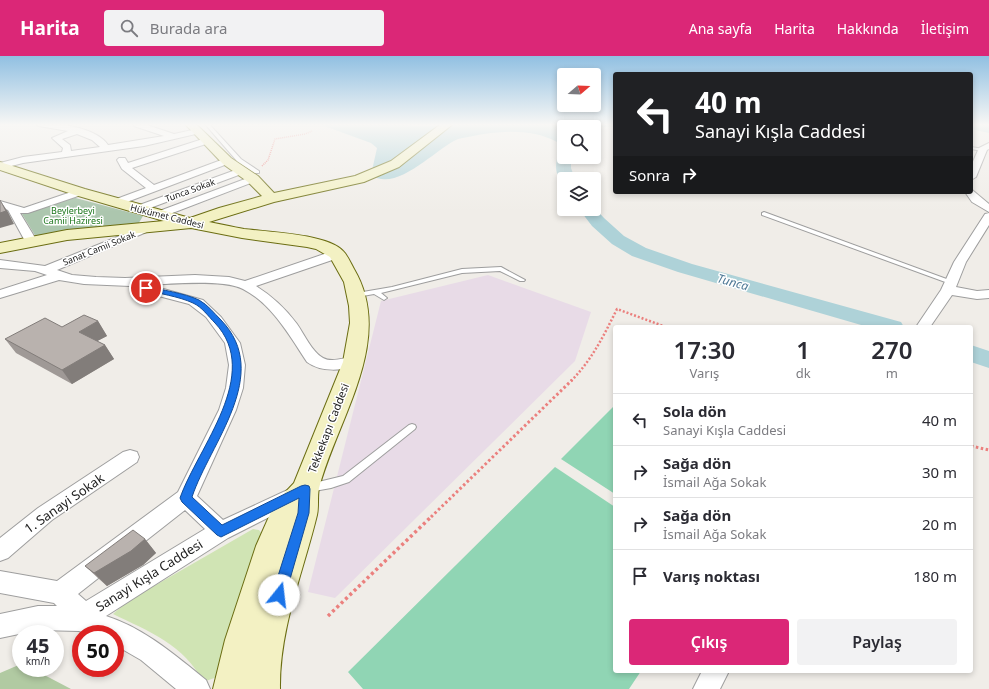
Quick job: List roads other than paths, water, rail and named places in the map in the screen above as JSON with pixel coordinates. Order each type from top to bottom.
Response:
[{"type":"main road","points":[[219,154],[242,171],[255,176],[271,198]]},
{"type":"main road","points":[[0,248],[31,241],[155,221],[191,223],[224,211],[271,198],[369,176],[395,164],[409,154]]},
{"type":"main road","name":"Hükümet Caddesi","points":[[0,166],[138,209],[155,221]]},
{"type":"main road","name":"Hükümet Caddesi","points":[[191,223],[310,242],[330,249],[337,254]]},
{"type":"main road","name":"Tekkekapı Caddesi","points":[[231,689],[242,640],[271,546],[285,512],[305,489],[354,362],[366,294],[349,274],[337,254]]},
{"type":"main road","points":[[262,689],[262,669],[267,636],[304,513],[305,489]]},
{"type":"street","points":[[0,166],[23,160],[69,154]]},
{"type":"street","points":[[115,154],[125,167],[152,188]]},
{"type":"street","points":[[125,167],[167,154]]},
{"type":"street","points":[[973,173],[983,154]]},
{"type":"street","points":[[115,203],[227,161]]},
{"type":"street","name":"Tunca Sokak","points":[[138,209],[242,171]]},
{"type":"street","name":"Sanat Camii Sokak","points":[[46,270],[255,176]]},
{"type":"street","points":[[0,204],[24,211],[80,192]]},
{"type":"street","points":[[972,194],[976,200],[989,209]]},
{"type":"street","points":[[12,208],[31,241]]},
{"type":"street","points":[[924,325],[949,286],[960,262],[989,216]]},
{"type":"street","points":[[246,285],[337,254]]},
{"type":"street","points":[[0,264],[46,270],[58,276],[74,280],[110,282],[167,279],[236,282],[246,285],[268,300],[286,318],[316,362],[327,365],[354,362]]},
{"type":"street","name":"Sanat Camii Sokak","points":[[0,294],[58,276]]},
{"type":"street","points":[[60,593],[186,498],[192,480],[221,423],[233,395],[237,378],[237,361],[234,345],[227,331],[206,308],[194,301],[146,288],[110,282]]},
{"type":"street","points":[[949,286],[977,295],[989,294]]},
{"type":"street","name":"1. Sanayi Sokak","points":[[0,550],[45,514],[130,457]]},
{"type":"street","name":"Sanayi Kışla Caddesi","points":[[79,618],[221,531],[305,489]]},
{"type":"street","points":[[186,498],[221,531]]},
{"type":"street","points":[[0,582],[60,593],[78,610],[79,618]]},
{"type":"street","points":[[0,626],[38,618],[79,618],[113,630],[150,651],[197,689]]},
{"type":"street","points":[[706,689],[715,673]]},
{"type":"lane","points":[[232,154],[255,176]]},
{"type":"lane","points":[[764,214],[949,286]]},
{"type":"lane","points":[[366,294],[462,271],[501,269],[522,280]]},
{"type":"lane","points":[[366,294],[384,298]]},
{"type":"lane","points":[[305,489],[331,484],[346,479],[412,427]]},
{"type":"water","points":[[376,154],[436,154],[416,168],[404,174],[392,178],[381,179],[371,175]]},
{"type":"waterway","name":"Tunca","points":[[563,164],[565,172]]},
{"type":"waterway","name":"Tunca","points":[[593,216],[618,240],[639,252],[685,268],[886,325]]},
{"type":"waterway","name":"Tunca","points":[[973,354],[989,360]]},
{"type":"park label","name":"Beylerbeyi Camii Haziresi","points":[[73,216]]}]
